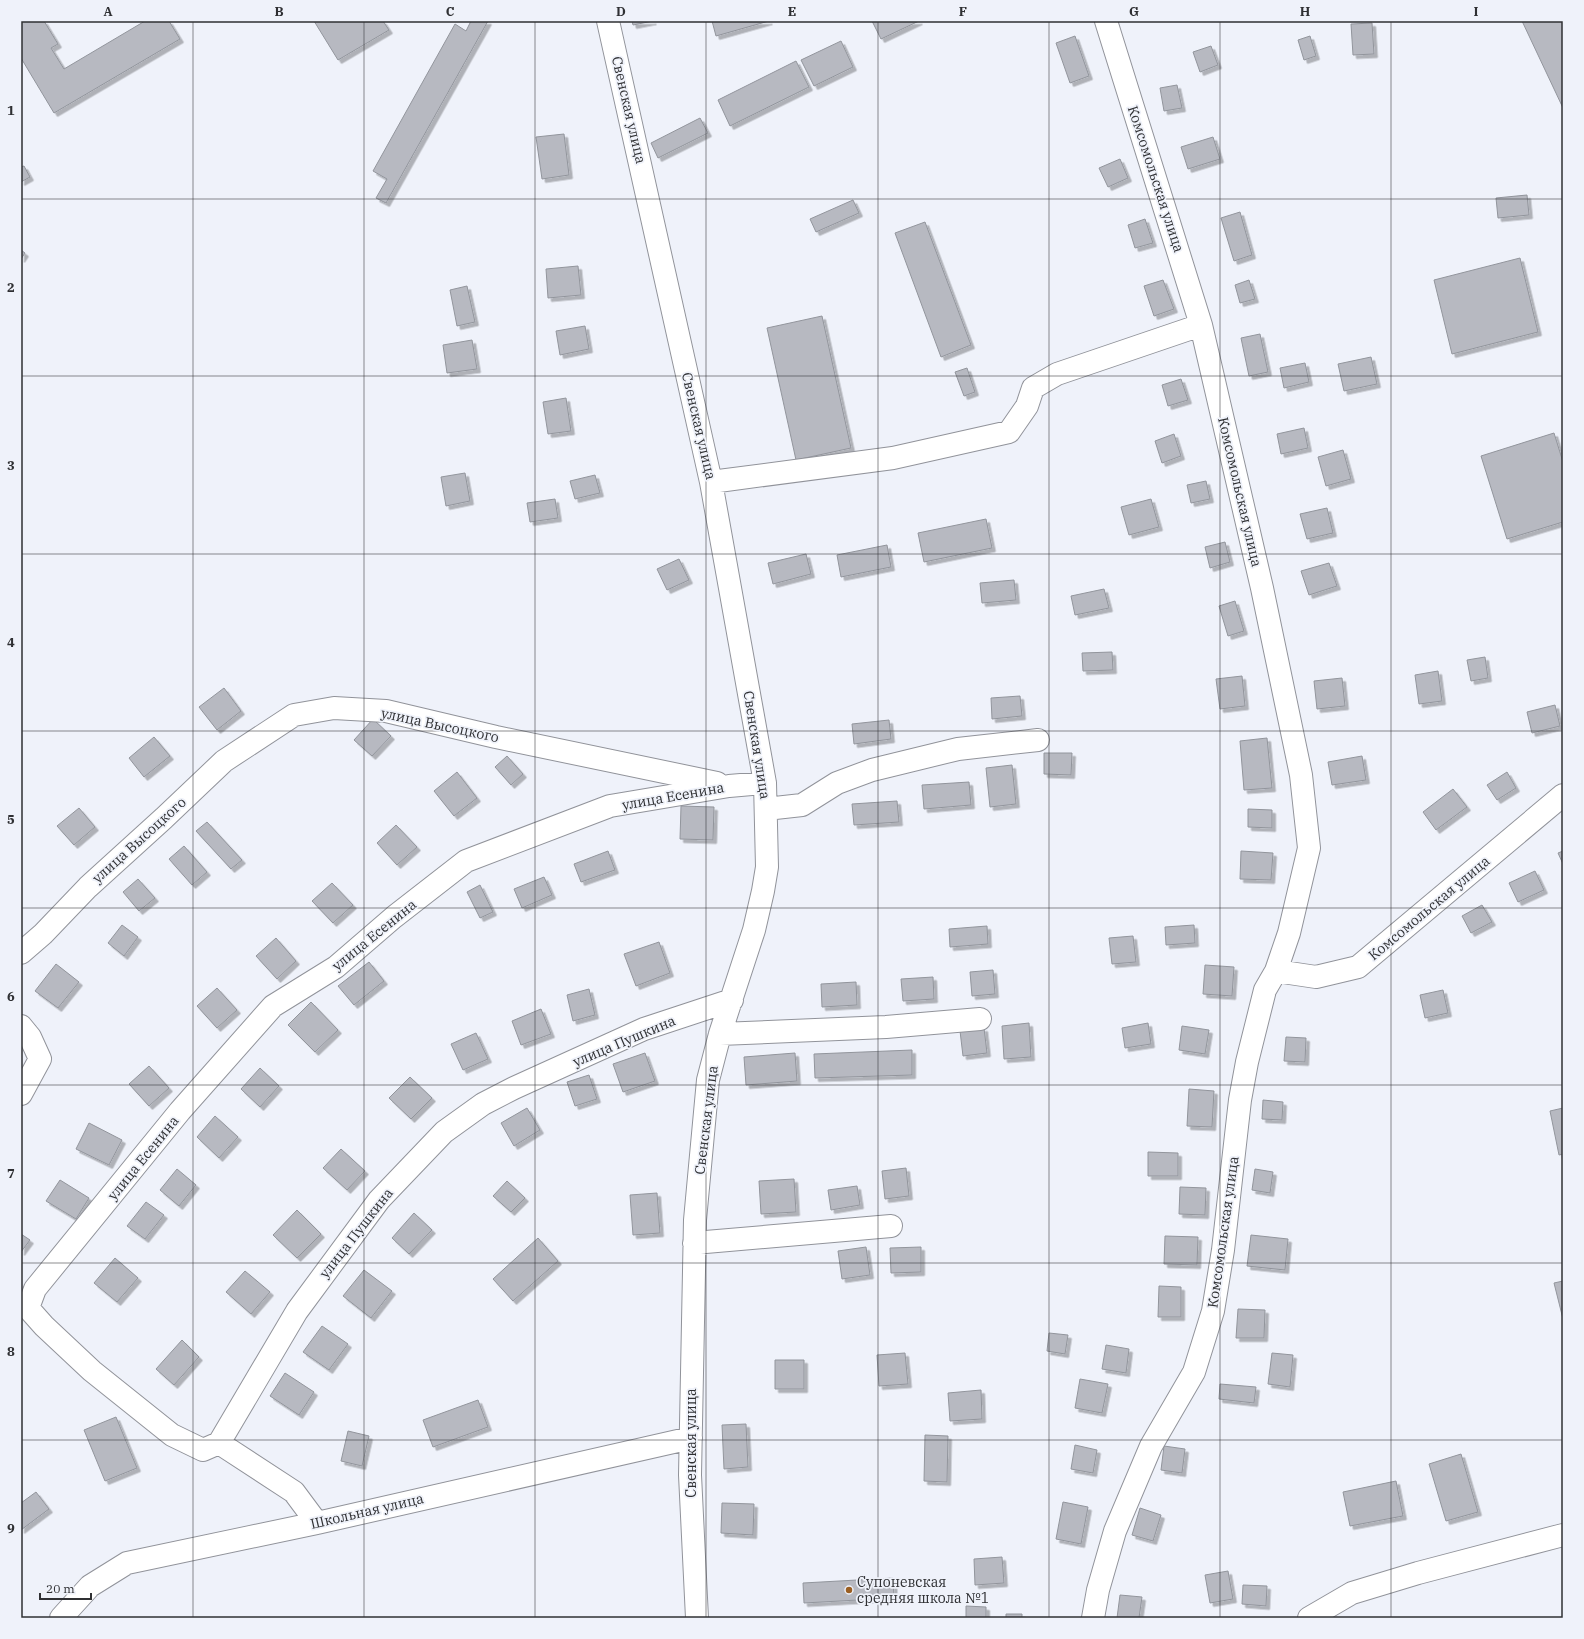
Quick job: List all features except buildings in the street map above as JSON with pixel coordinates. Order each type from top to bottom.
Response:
[{"type":"street","name":"Свенская улица","points":[[608,21],[711,482],[765,783],[767,867],[754,930],[720,1034],[708,1080],[695,1220],[690,1475],[697,1618]]},
{"type":"street","name":"Комсомольская улица","points":[[1093,1618],[1098,1590],[1115,1530],[1151,1446],[1194,1372],[1213,1311],[1224,1250],[1240,1100],[1247,1062],[1265,990],[1276,971],[1289,933],[1309,848],[1301,775],[1262,588],[1201,325],[1106,21]]},
{"type":"street","points":[[711,482],[893,458],[1008,432],[1027,406],[1033,388],[1057,374],[1201,325]]},
{"type":"street","name":"улица Высоцкого","points":[[21,953],[43,934],[88,887],[224,761],[294,715],[334,708],[386,711],[496,737],[729,786]]},
{"type":"street","points":[[766,809],[802,805],[837,783],[872,770],[958,749],[1038,740]]},
{"type":"street","name":"улица Есенина","points":[[219,1443],[203,1450],[172,1435],[92,1371],[44,1326],[28,1308],[35,1289],[77,1240],[180,1111],[273,1006],[336,968],[394,917],[466,861],[610,806],[729,786],[765,783]]},
{"type":"street","name":"Комсомольская улица","points":[[1276,971],[1316,977],[1358,967],[1563,795]]},
{"type":"street","name":"улица Пушкина","points":[[219,1443],[297,1311],[379,1200],[444,1132],[483,1104],[514,1088],[644,1029],[732,1000]]},
{"type":"street","points":[[720,1034],[886,1027],[980,1019]]},
{"type":"street","points":[[21,1026],[30,1037],[40,1059],[21,1094]]},
{"type":"street","points":[[694,1243],[891,1226]]},
{"type":"street","name":"Школьная улица","points":[[61,1618],[90,1586],[127,1563],[317,1523],[691,1438]]},
{"type":"street","points":[[219,1443],[294,1492],[317,1523]]},
{"type":"street","points":[[1309,1618],[1352,1594],[1418,1573],[1563,1536]]},
{"type":"place","name":"Супоневская средняя школа №1","points":[[849,1590]]}]
